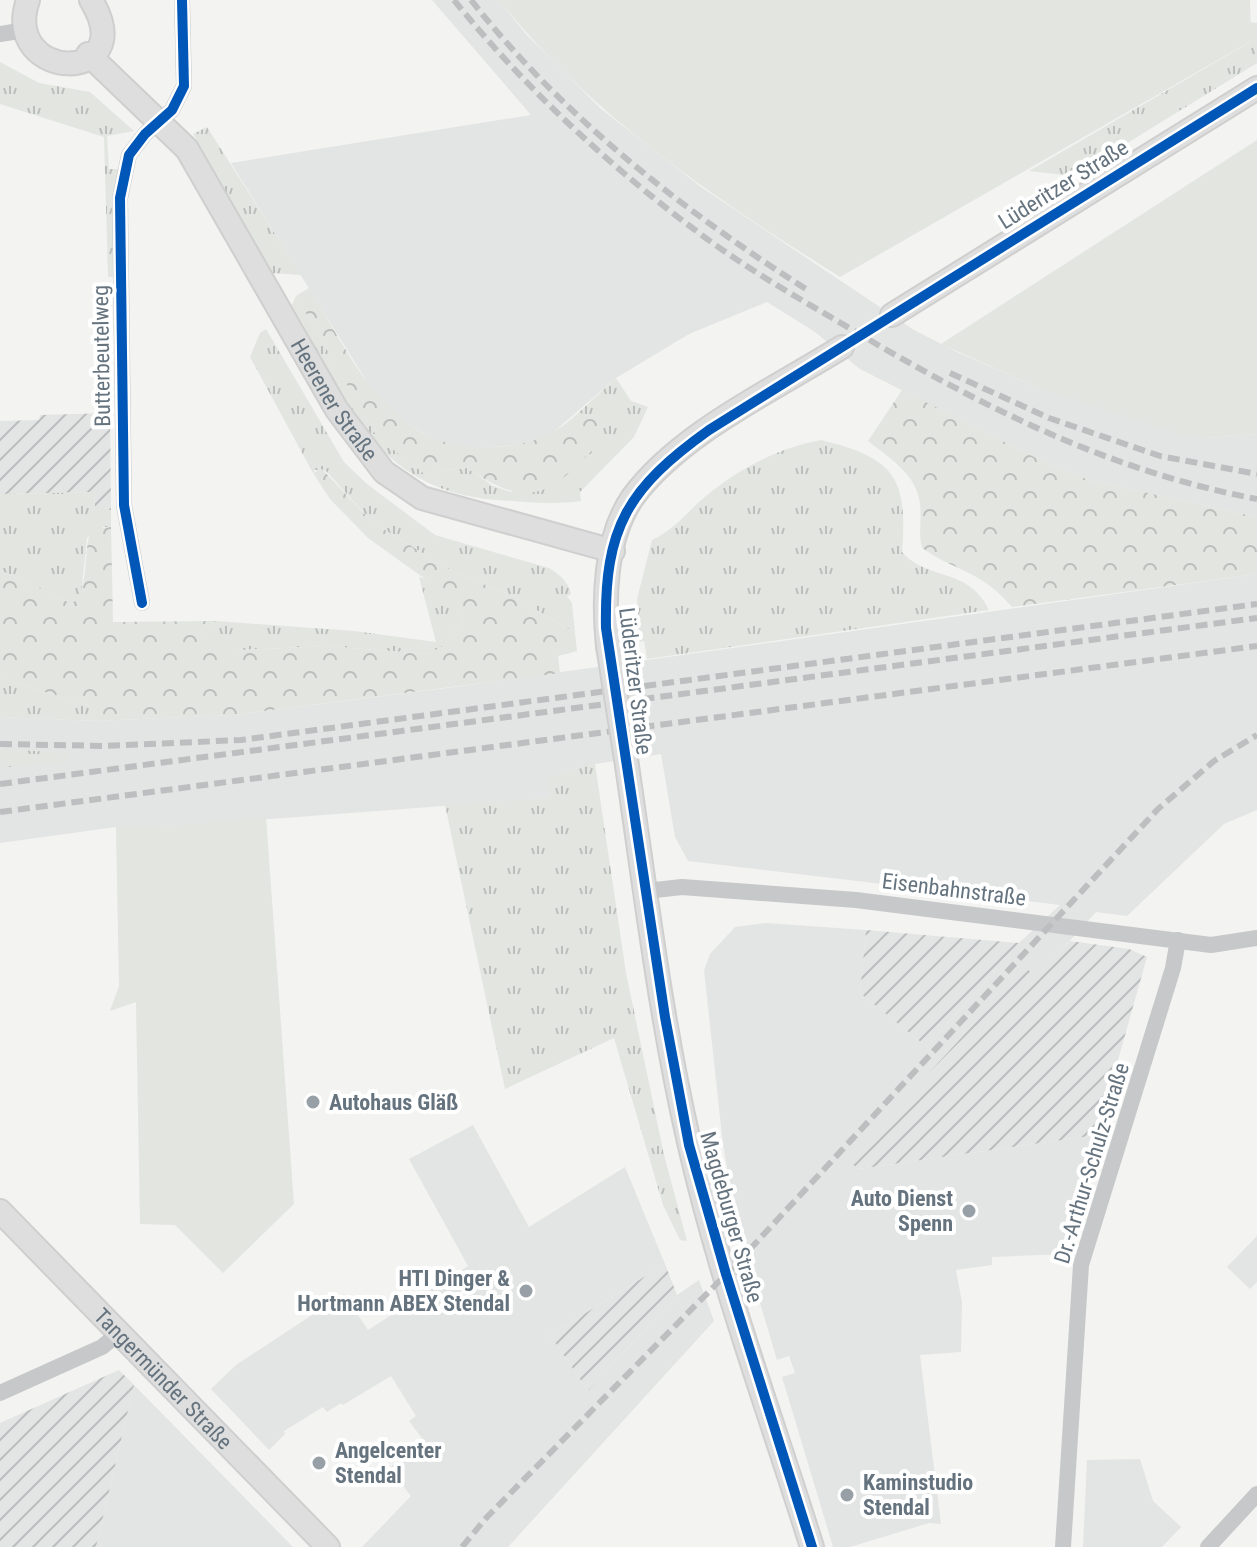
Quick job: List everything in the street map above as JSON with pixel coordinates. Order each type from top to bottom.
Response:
[{"type":"main road","points":[[28,0],[10,33],[47,64],[69,65],[88,54],[99,33],[97,10],[91,0]]},
{"type":"main road","name":"Heerener Straße","points":[[88,54],[187,149],[337,410],[384,472],[412,493],[437,503],[613,551]]},
{"type":"main road","name":"Lüderitzer Straße","points":[[892,315],[1257,88]]},
{"type":"main road","name":"Lüderitzer Straße","points":[[646,891],[608,646],[606,598],[613,551],[632,499],[655,472],[709,430],[842,347]]},
{"type":"main road","name":"Magdeburger Straße","points":[[646,891],[689,1145],[812,1547]]},
{"type":"main road","name":"Tangermünder Straße","points":[[0,1211],[328,1547]]},
{"type":"street","points":[[160,120],[172,110],[184,86],[182,0]]},
{"type":"street","name":"Butterbeutelweg","points":[[142,603],[124,505],[120,198],[129,155],[160,120]]},
{"type":"street","name":"Eisenbahnstraße","points":[[646,891],[682,887],[788,894],[1211,945],[1257,938]]},
{"type":"street","name":"Dr.-Arthur-Schulz-Straße","points":[[1063,1547],[1081,1265],[1168,983],[1178,940]]},
{"type":"street","points":[[0,1393],[102,1347],[119,1333]]},
{"type":"street","points":[[1208,1547],[1257,1494]]},
{"type":"shaded area","points":[[432,0],[499,0],[525,33],[600,108],[701,187],[914,330],[1032,385],[1209,438],[1257,434],[1257,517],[1089,480],[1042,461],[860,369],[815,332],[767,302],[689,334],[616,378],[549,436],[528,444],[472,449],[444,445],[404,422],[377,398],[231,163],[531,115]]},
{"type":"shaded area","points":[[110,413],[111,510],[95,511],[94,492],[0,494],[0,421],[39,420],[40,415]]},
{"type":"shaded area","points":[[1257,574],[1257,810],[1224,824],[1127,916],[1096,912],[1036,978],[1026,969],[858,1169],[1097,1135],[1063,1254],[992,1257],[992,1265],[956,1270],[962,1302],[961,1352],[920,1355],[941,1524],[929,1523],[850,1547],[833,1547],[782,1377],[795,1373],[789,1356],[777,1360],[740,1236],[723,1145],[704,970],[710,954],[735,927],[766,923],[866,930],[860,993],[927,1047],[1019,943],[1060,905],[688,861],[675,837],[661,754],[595,764],[549,778],[551,798],[162,827],[116,827],[0,843],[0,717],[96,721],[232,715],[455,687]]},
{"type":"shaded area","points":[[866,930],[1019,943],[927,1047],[860,993]]},
{"type":"shaded area","points":[[1070,941],[1129,949],[1147,957],[1097,1135],[858,1169],[848,1160],[1026,968],[1036,977]]},
{"type":"shaded area","points":[[473,1125],[529,1227],[625,1167],[665,1264],[550,1335],[588,1391],[677,1295],[699,1280],[714,1321],[508,1547],[362,1547],[411,1496],[389,1468],[424,1441],[409,1421],[416,1416],[391,1376],[343,1405],[341,1403],[327,1412],[323,1407],[284,1431],[285,1434],[269,1450],[211,1389],[236,1365],[344,1294],[368,1330],[468,1266],[409,1159]]},
{"type":"shaded area","points":[[1257,1236],[1257,1282],[1250,1289],[1227,1267]]},
{"type":"shaded area","points":[[665,1264],[677,1295],[588,1391],[550,1335]]},
{"type":"shaded area","points":[[119,1370],[134,1385],[96,1547],[0,1547],[0,1423]]},
{"type":"shaded area","points":[[134,1385],[293,1547],[96,1547]]},
{"type":"shaded area","points":[[1140,1459],[1153,1501],[1181,1527],[1162,1547],[1083,1547],[1087,1460]]},
{"type":"green space","points":[[499,0],[1250,0],[1251,41],[840,277],[701,186],[657,153],[574,81]]},
{"type":"green space","points":[[1249,22],[1257,23],[1257,63],[1074,176],[1029,171],[1250,42]]},
{"type":"green space","points":[[0,62],[39,83],[90,92],[134,131],[107,136],[109,169],[119,169],[113,277],[108,277],[104,137],[0,104]]},
{"type":"green space","points":[[207,127],[301,275],[272,273],[193,134]]},
{"type":"green space","points":[[1257,140],[1257,434],[1208,438],[1184,435],[1032,385],[941,344]]},
{"type":"green space","points":[[309,288],[361,374],[381,399],[403,420],[429,436],[460,445],[508,446],[550,433],[578,413],[595,416],[602,422],[602,440],[570,472],[541,490],[526,493],[509,490],[467,468],[438,471],[431,479],[377,437],[296,296]]},
{"type":"green space","points":[[296,296],[377,436],[431,479],[438,471],[467,468],[493,486],[511,492],[595,416],[578,413],[616,378],[631,401],[648,407],[634,437],[580,492],[581,501],[518,502],[454,492],[420,478],[392,459],[368,434],[348,406],[292,305]]},
{"type":"green space","points":[[266,329],[344,462],[367,484],[435,535],[557,573],[570,589],[571,594],[567,596],[572,603],[575,633],[511,595],[455,573],[372,522],[326,471],[315,470],[313,473],[250,357],[260,333]]},
{"type":"green space","points":[[902,390],[1042,461],[1089,480],[1257,517],[1257,574],[1012,607],[979,578],[922,548],[920,504],[914,484],[901,468],[868,441]]},
{"type":"green space","points":[[821,440],[866,455],[892,475],[902,506],[902,552],[923,567],[970,587],[981,596],[989,610],[647,659],[644,641],[640,642],[637,599],[652,540],[672,528],[713,490],[742,471],[772,455]]},
{"type":"green space","points":[[322,469],[372,522],[455,573],[511,595],[575,633],[577,651],[558,656],[560,673],[232,715],[96,721],[88,705],[6,680],[0,673],[0,570],[72,604],[82,587],[92,529],[111,527],[113,622],[216,621],[200,631],[206,644],[243,650],[325,646],[429,654],[443,646],[463,621],[460,604],[368,538],[330,499],[313,473]]},
{"type":"green space","points":[[94,492],[95,510],[111,510],[111,527],[103,527],[87,538],[81,594],[72,604],[0,570],[0,494]]},
{"type":"green space","points":[[419,577],[432,581],[460,604],[463,621],[443,646],[429,654],[325,646],[243,650],[206,645],[200,631],[216,621],[354,631],[436,642]]},
{"type":"green space","points":[[0,673],[6,680],[88,705],[96,721],[0,717]]},
{"type":"green space","points":[[0,749],[69,753],[69,761],[0,768]]},
{"type":"green space","points":[[595,764],[626,973],[664,1155],[687,1241],[680,1240],[663,1205],[614,1038],[505,1089],[445,805],[550,798],[548,778]]},
{"type":"green space","points":[[266,817],[294,1204],[223,1273],[175,1225],[140,1224],[136,1002],[110,1011],[119,986],[116,827],[162,827]]},
{"type":"railway","points":[[454,0],[509,64],[600,153],[699,233],[764,277],[923,371],[1015,418],[1157,474],[1257,499]]},
{"type":"railway","points":[[471,0],[545,84],[627,159],[716,228],[809,291]]},
{"type":"railway","points":[[950,373],[1049,418],[1160,456],[1257,474]]},
{"type":"railway","points":[[0,744],[105,746],[241,740],[1257,604]]},
{"type":"railway","points":[[0,784],[1257,618]]},
{"type":"railway","points":[[0,812],[1257,646]]},
{"type":"railway","points":[[462,1547],[487,1517],[740,1260],[1158,809],[1214,761],[1257,735]]},
{"type":"cycle path","points":[[142,603],[124,505],[120,198],[129,155],[145,134],[172,110],[184,86],[182,0]]},
{"type":"cycle path","points":[[812,1547],[689,1145],[665,1017],[606,628],[610,563],[616,536],[626,513],[658,471],[709,430],[1257,88]]},
{"type":"place","name":"Autohaus Gläß","points":[[313,1102]]},
{"type":"place","name":"Auto Dienst Spenn","points":[[969,1211]]},
{"type":"place","name":"HTI Dinger & Hortmann ABEX Stendal","points":[[526,1291]]},
{"type":"place","name":"Angelcenter Stendal","points":[[319,1463]]},
{"type":"place","name":"Kaminstudio Stendal","points":[[847,1495]]}]
